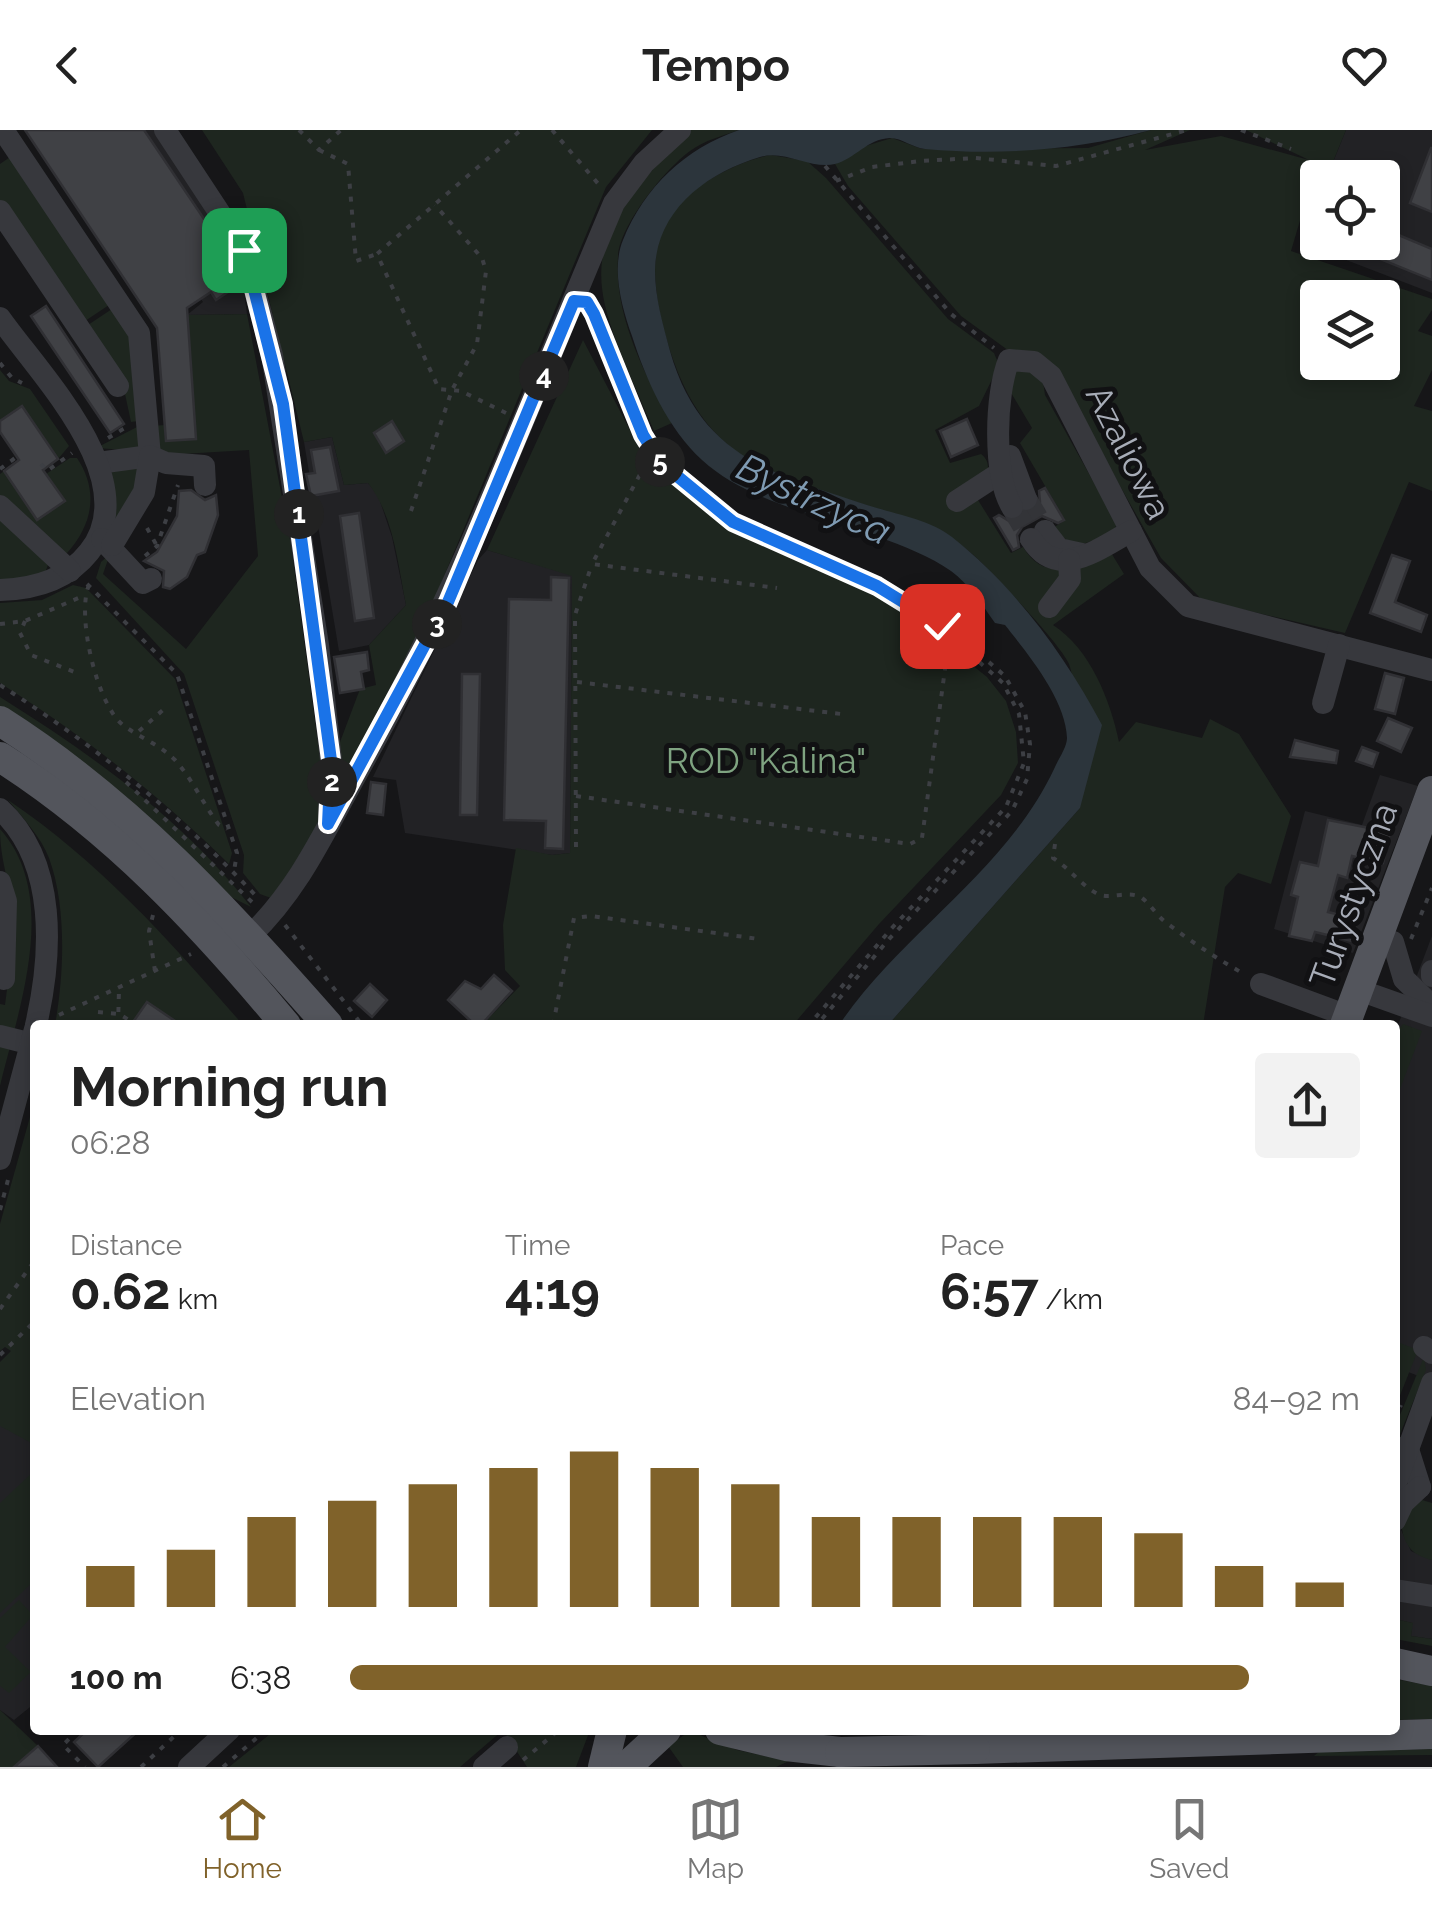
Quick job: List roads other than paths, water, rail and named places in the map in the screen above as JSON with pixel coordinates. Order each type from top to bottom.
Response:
[{"type":"main road","points":[[0,721],[108,818],[282,1020]]},
{"type":"main road","points":[[0,756],[183,865],[324,1020]]},
{"type":"main road","name":"Turystyczna","points":[[1358,1010],[1432,791]]},
{"type":"main road","name":"Turystyczna","points":[[1358,1010],[1400,947],[1432,840]]},
{"type":"main road","points":[[1400,1665],[1432,1671]]},
{"type":"main road","points":[[741,1735],[786,1746],[840,1752],[1147,1746],[1432,1734]]},
{"type":"main road","points":[[603,1767],[611,1735]]},
{"type":"main road","points":[[626,1767],[661,1735]]},
{"type":"main road","points":[[804,1767],[840,1752]]},
{"type":"street","points":[[0,590],[36,586],[75,574],[144,492],[150,456],[139,333],[3,130]]},
{"type":"street","points":[[165,130],[244,250],[272,355],[318,645],[331,760],[329,824]]},
{"type":"street","points":[[250,936],[281,906],[448,602],[614,203],[644,163],[680,130]]},
{"type":"street","points":[[0,211],[118,386]]},
{"type":"street","points":[[0,318],[89,460],[108,501],[106,541],[141,574]]},
{"type":"street","name":"Azaliowa","points":[[1001,407],[1001,379],[1010,360],[1034,362],[1051,376],[1150,568],[1188,606],[1432,670]]},
{"type":"street","points":[[1001,407],[1014,475],[1019,503],[1000,473],[1001,407]]},
{"type":"street","points":[[89,460],[150,456],[184,466],[204,466],[205,485]]},
{"type":"street","points":[[958,501],[1000,473]]},
{"type":"street","points":[[0,506],[75,574]]},
{"type":"street","points":[[1049,607],[1070,578],[1077,557],[1131,532]]},
{"type":"street","points":[[1038,535],[1077,557]]},
{"type":"street","points":[[1323,703],[1339,646]]},
{"type":"street","points":[[0,809],[24,838],[43,896],[47,955],[40,1020]]},
{"type":"street","points":[[329,824],[351,837]]},
{"type":"street","points":[[0,882],[6,902],[4,979]]},
{"type":"street","points":[[1400,947],[1404,980],[1432,1006]]},
{"type":"street","points":[[1261,984],[1358,1010],[1432,1016]]},
{"type":"street","points":[[0,1036],[30,1031]]},
{"type":"street","points":[[0,1158],[30,1059]]},
{"type":"street","points":[[1400,1466],[1432,1383]]},
{"type":"street","points":[[1407,1446],[1426,1489]]},
{"type":"street","points":[[1400,1481],[1426,1489]]},
{"type":"street","points":[[1400,1509],[1426,1489]]},
{"type":"street","points":[[1400,1589],[1432,1596]]},
{"type":"street","points":[[189,1767],[224,1735]]},
{"type":"street","points":[[484,1767],[514,1754]]},
{"type":"water","name":"Bystrzyca","points":[[739,130],[1151,130],[1067,147],[982,152],[925,149],[890,138],[826,165],[779,156],[760,157],[721,173],[688,197],[664,230],[658,249],[656,291],[670,351],[683,387],[700,415],[721,438],[771,471],[922,521],[952,537],[997,578],[1037,624],[1102,725],[1080,808],[892,1020],[843,1020],[893,960],[1010,838],[1035,804],[1063,752],[1067,738],[1065,723],[1053,693],[1024,650],[1005,625],[995,623],[951,571],[893,542],[791,508],[728,479],[690,448],[660,403],[625,313],[618,276],[620,251],[632,221],[655,186],[684,159]]},
{"type":"tunnel","points":[[1026,499],[1045,531]]},
{"type":"tunnel","points":[[1012,507],[1031,539]]},
{"type":"park label","name":"ROD \"Kalina\"","points":[[766,760]]}]
